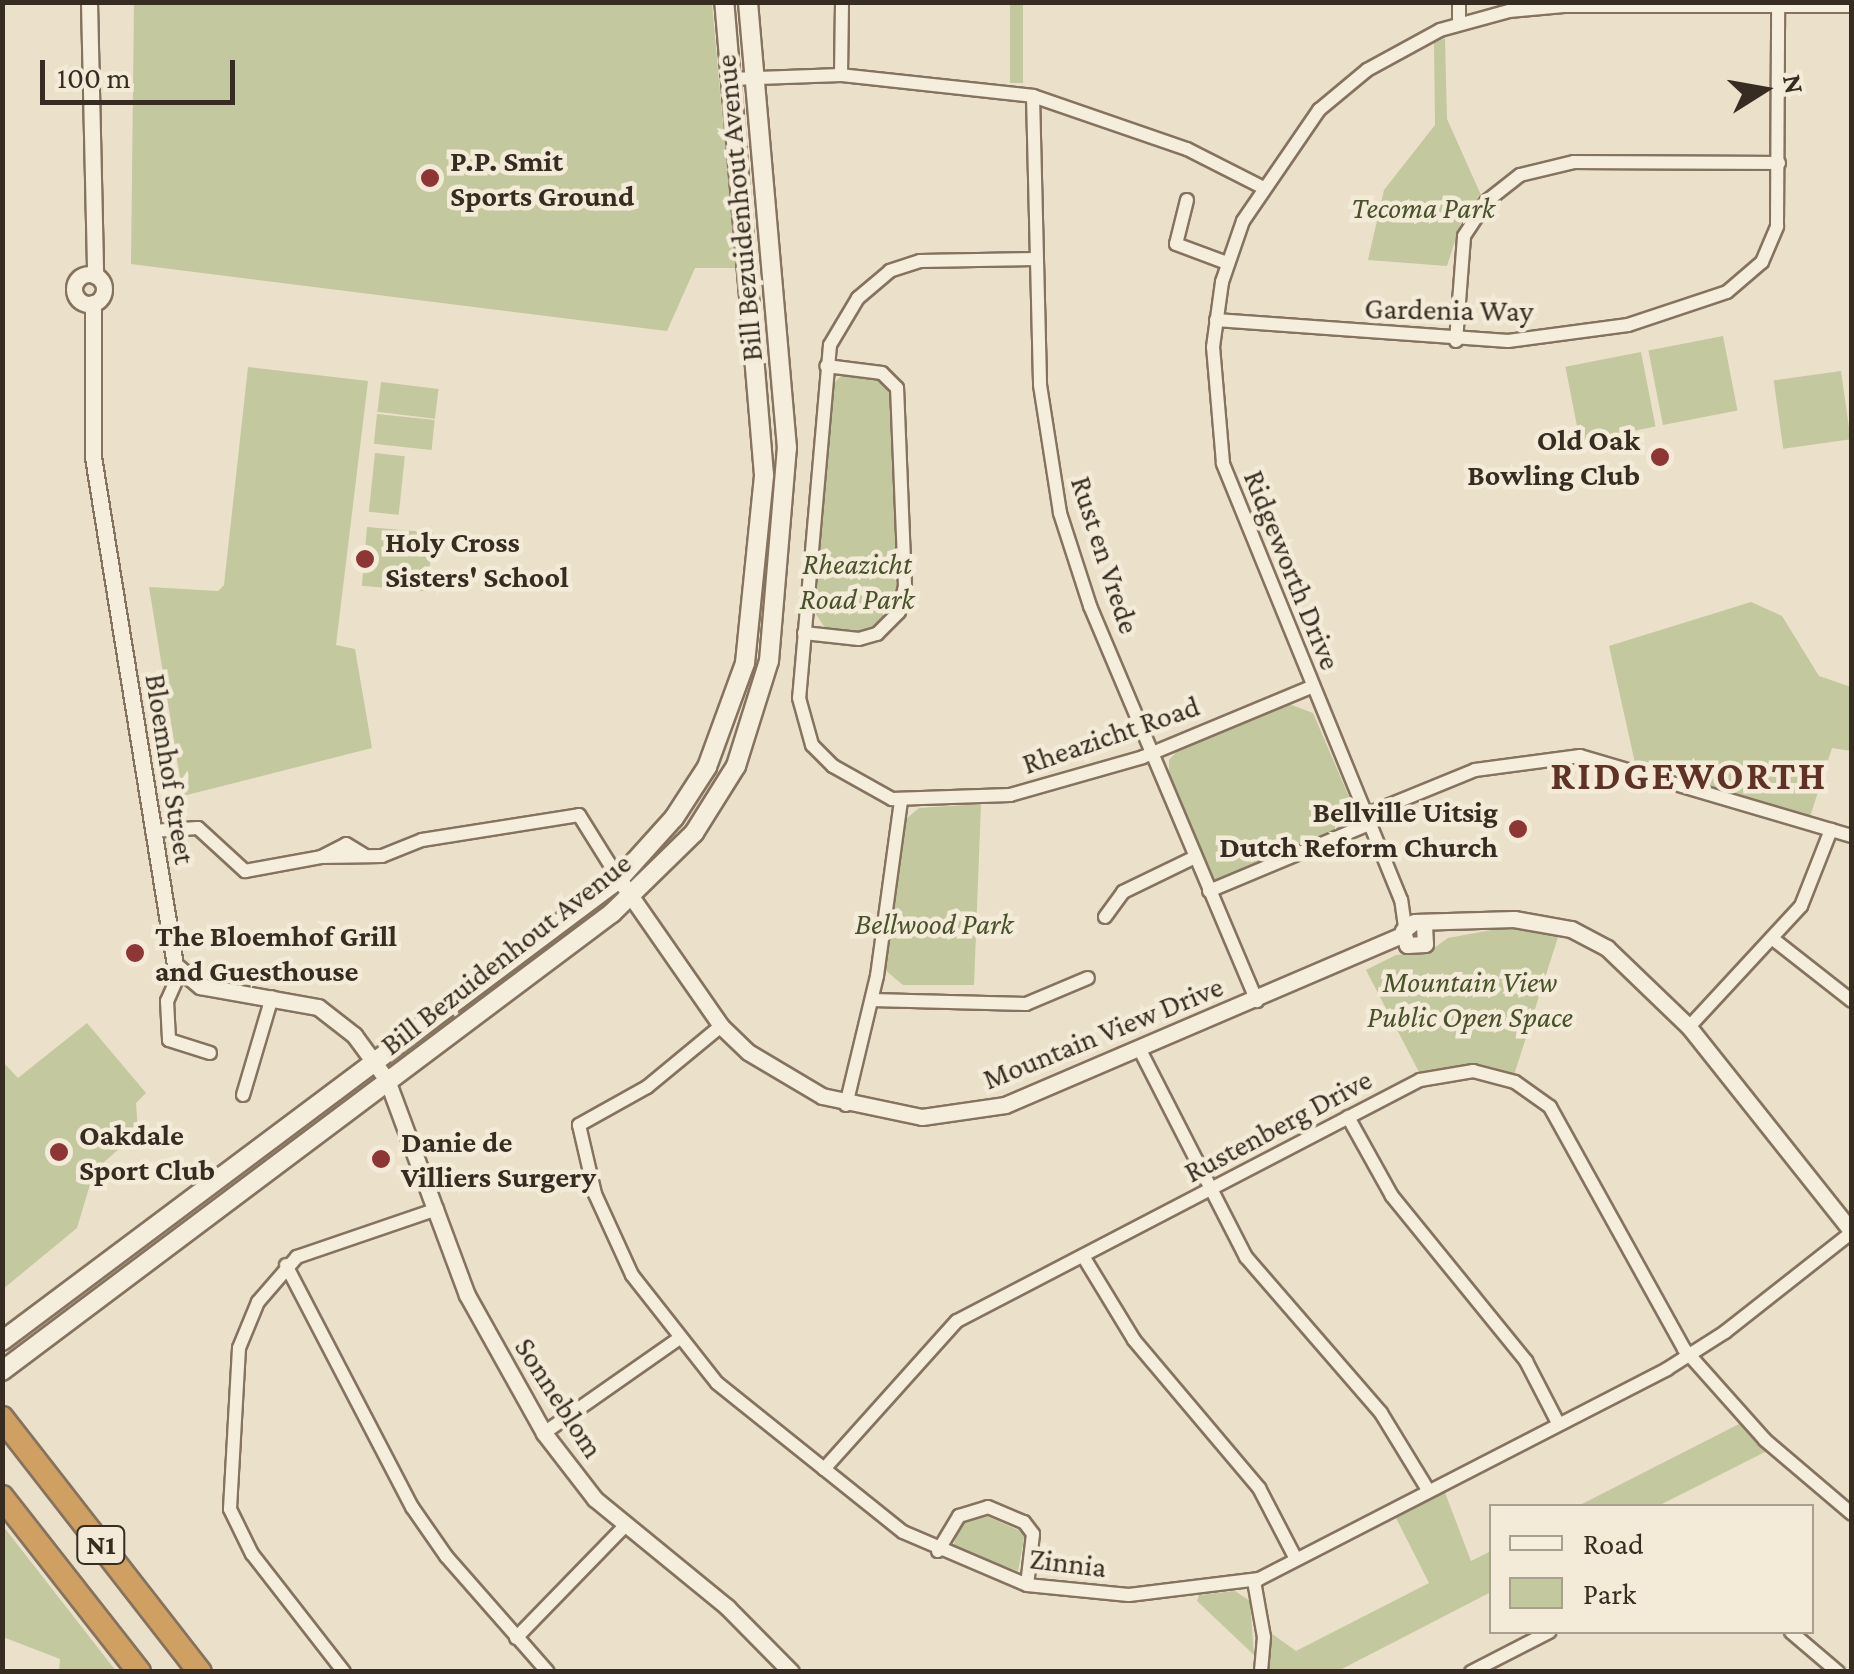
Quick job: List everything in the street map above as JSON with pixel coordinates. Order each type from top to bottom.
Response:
[{"type":"highway","name":"N1","points":[[2,1418],[200,1672]]},
{"type":"highway","name":"N1","points":[[2,1497],[139,1672]]},
{"type":"main road","name":"Bill Bezuidenhout Avenue","points":[[2,1340],[619,879],[674,818],[707,767],[738,693],[750,634],[763,443],[724,2]]},
{"type":"main road","name":"Bill Bezuidenhout Avenue","points":[[10,1366],[632,898],[694,832],[736,766],[774,634],[787,448],[748,2]]},
{"type":"street","name":"Bloemhof Street","points":[[87,302],[103,292],[89,276],[89,2]]},
{"type":"street","points":[[841,75],[842,2]]},
{"type":"street","points":[[1459,2],[1459,23]]},
{"type":"street","name":"Ridgeworth Drive","points":[[1414,933],[1223,463],[1213,397],[1216,320],[1227,263],[1262,186],[1334,95],[1384,59],[1459,23],[1564,6],[1852,6]]},
{"type":"street","name":"Gardenia Way","points":[[1216,320],[1456,341],[1600,330],[1727,292],[1755,271],[1774,238],[1779,162],[1778,6]]},
{"type":"street","points":[[730,79],[841,75],[1033,96],[1187,148],[1262,186]]},
{"type":"street","name":"Rust en Vrede","points":[[1033,96],[1040,385],[1057,498],[1090,606],[1256,1001]]},
{"type":"street","points":[[1456,341],[1464,236],[1487,200],[1520,175],[1574,162],[1779,162]]},
{"type":"street","points":[[1187,200],[1176,244],[1227,263]]},
{"type":"street","points":[[846,1105],[872,1000],[901,801],[833,766],[807,736],[799,708],[826,366],[842,321],[890,271],[920,262],[1036,259]]},
{"type":"street","name":"Bloemhof Street","points":[[89,276],[74,286],[87,302],[95,476],[170,948],[180,972]]},
{"type":"street","points":[[804,633],[859,639],[878,634],[899,612],[905,586],[897,388],[882,373],[826,366]]},
{"type":"street","name":"Rheazicht Road","points":[[901,801],[1024,793],[1152,753],[1311,687]]},
{"type":"street","points":[[1209,891],[1475,770],[1568,756],[1852,836]]},
{"type":"street","points":[[152,831],[198,828],[245,870],[321,857],[364,855],[580,815],[619,879]]},
{"type":"street","points":[[1690,1027],[1773,939],[1808,894],[1831,830]]},
{"type":"street","points":[[1106,916],[1123,892],[1195,857]]},
{"type":"street","name":"Mountain View Drive","points":[[619,879],[721,1026],[776,1072],[846,1105],[897,1115],[963,1116],[1140,1050],[1414,933],[1453,925],[1534,920],[1587,936],[1626,962],[1690,1027],[1852,1232]]},
{"type":"street","points":[[1773,939],[1852,1001]]},
{"type":"street","points":[[210,1053],[170,1043],[167,1001],[180,972],[208,988],[327,1012],[375,1062]]},
{"type":"street","points":[[872,1000],[1026,1004],[1088,978]]},
{"type":"street","points":[[243,1095],[272,998]]},
{"type":"street","name":"Zinnia","points":[[721,1026],[648,1087],[584,1118],[577,1132],[622,1256],[677,1340],[717,1382],[903,1532],[938,1551],[1027,1585],[1129,1595],[1254,1581],[1691,1355],[1852,1232]]},
{"type":"street","points":[[1140,1050],[1208,1190],[1246,1256],[1381,1413],[1428,1490]]},
{"type":"street","name":"Sonneblom","points":[[375,1062],[387,1080],[493,1350],[544,1434],[625,1526],[727,1606],[792,1672]]},
{"type":"street","name":"Rustenberg Drive","points":[[824,1468],[948,1328],[1348,1118],[1448,1072],[1488,1072],[1528,1090],[1556,1116],[1691,1355],[1765,1440],[1852,1514]]},
{"type":"street","points":[[1348,1118],[1392,1196],[1526,1361],[1558,1423]]},
{"type":"street","points":[[344,1672],[252,1554],[228,1497],[242,1333],[286,1266],[437,1209]]},
{"type":"street","points":[[1083,1256],[1134,1340],[1260,1488],[1296,1558]]},
{"type":"street","points":[[286,1266],[383,1461],[446,1556],[548,1672]]},
{"type":"street","points":[[544,1434],[677,1340]]},
{"type":"street","points":[[938,1551],[964,1512],[988,1507],[1024,1522],[1033,1534],[1027,1585]]},
{"type":"street","points":[[516,1638],[625,1526]]},
{"type":"street","points":[[1254,1581],[1262,1624],[1261,1672]]},
{"type":"street","points":[[1471,1672],[1545,1634]]},
{"type":"street","points":[[1793,1634],[1838,1672]]},
{"type":"green space","name":"P.P. Smit Sports Ground","points":[[134,3],[712,3],[736,268],[695,268],[667,331],[131,264]]},
{"type":"green space","points":[[1010,3],[1023,3],[1023,83],[1010,83]]},
{"type":"green space","name":"Tecoma Park","points":[[1445,38],[1447,119],[1481,195],[1460,225],[1447,266],[1368,260],[1384,190],[1435,125],[1434,43]]},
{"type":"green space","points":[[1723,336],[1738,411],[1663,425],[1648,351]]},
{"type":"green space","points":[[1641,352],[1656,427],[1580,441],[1565,367]]},
{"type":"green space","points":[[248,367],[368,381],[336,645],[355,649],[372,748],[183,796],[149,587],[218,591],[224,585]]},
{"type":"green space","points":[[1841,371],[1851,439],[1783,449],[1774,380]]},
{"type":"green space","name":"Rheazicht Road Park","points":[[841,376],[880,379],[892,391],[899,581],[893,610],[879,627],[862,633],[825,628],[812,608],[830,387]]},
{"type":"green space","points":[[381,382],[439,389],[435,419],[377,412]]},
{"type":"green space","points":[[377,414],[435,420],[432,450],[374,444]]},
{"type":"green space","points":[[375,453],[405,456],[399,515],[369,512]]},
{"type":"green space","points":[[367,527],[433,533],[428,592],[362,586]]},
{"type":"green space","points":[[1751,602],[1782,616],[1819,676],[1851,687],[1851,751],[1832,748],[1810,817],[1635,763],[1609,646]]},
{"type":"green space","points":[[1289,704],[1313,713],[1359,820],[1215,880],[1169,775],[1169,760],[1179,749]]},
{"type":"green space","name":"Bellwood Park","points":[[981,804],[974,985],[903,985],[885,970],[906,819],[919,808]]},
{"type":"green space","name":"Mountain View Public Open Space","points":[[1508,927],[1559,934],[1514,1075],[1468,1064],[1419,1072],[1366,970],[1396,955],[1427,953],[1448,938]]},
{"type":"green space","name":"Oakdale Sport Club","points":[[87,1023],[146,1093],[136,1103],[138,1132],[94,1171],[77,1228],[3,1289],[3,1062],[18,1078]]},
{"type":"green space","points":[[1741,1423],[1767,1451],[1662,1504],[1582,1504]]},
{"type":"green space","points":[[1444,1490],[1471,1561],[1489,1552],[1489,1593],[1338,1671],[1268,1671],[1271,1633],[1296,1651],[1429,1583],[1395,1516]]},
{"type":"green space","points":[[980,1513],[1025,1533],[1018,1571],[953,1547],[961,1522]]},
{"type":"green space","points":[[2,1526],[116,1671],[59,1671],[60,1659],[3,1637]]},
{"type":"green space","points":[[1235,1591],[1250,1601],[1254,1655],[1197,1601],[1199,1595]]},
{"type":"place","name":"P.P. Smit Sports Ground","points":[[430,178]]},
{"type":"place","name":"Old Oak Bowling Club","points":[[1660,457]]},
{"type":"place","name":"Holy Cross Sisters' School","points":[[365,559]]},
{"type":"place","name":"Bellville Uitsig Dutch Reform Church","points":[[1518,829]]},
{"type":"place","name":"The Bloemhof Grill and Guesthouse","points":[[135,953]]},
{"type":"place","name":"Oakdale Sport Club","points":[[59,1152]]},
{"type":"place","name":"Danie de Villiers Surgery","points":[[381,1159]]},
{"type":"district","name":"RIDGEWORTH","points":[[1689,776]]}]
